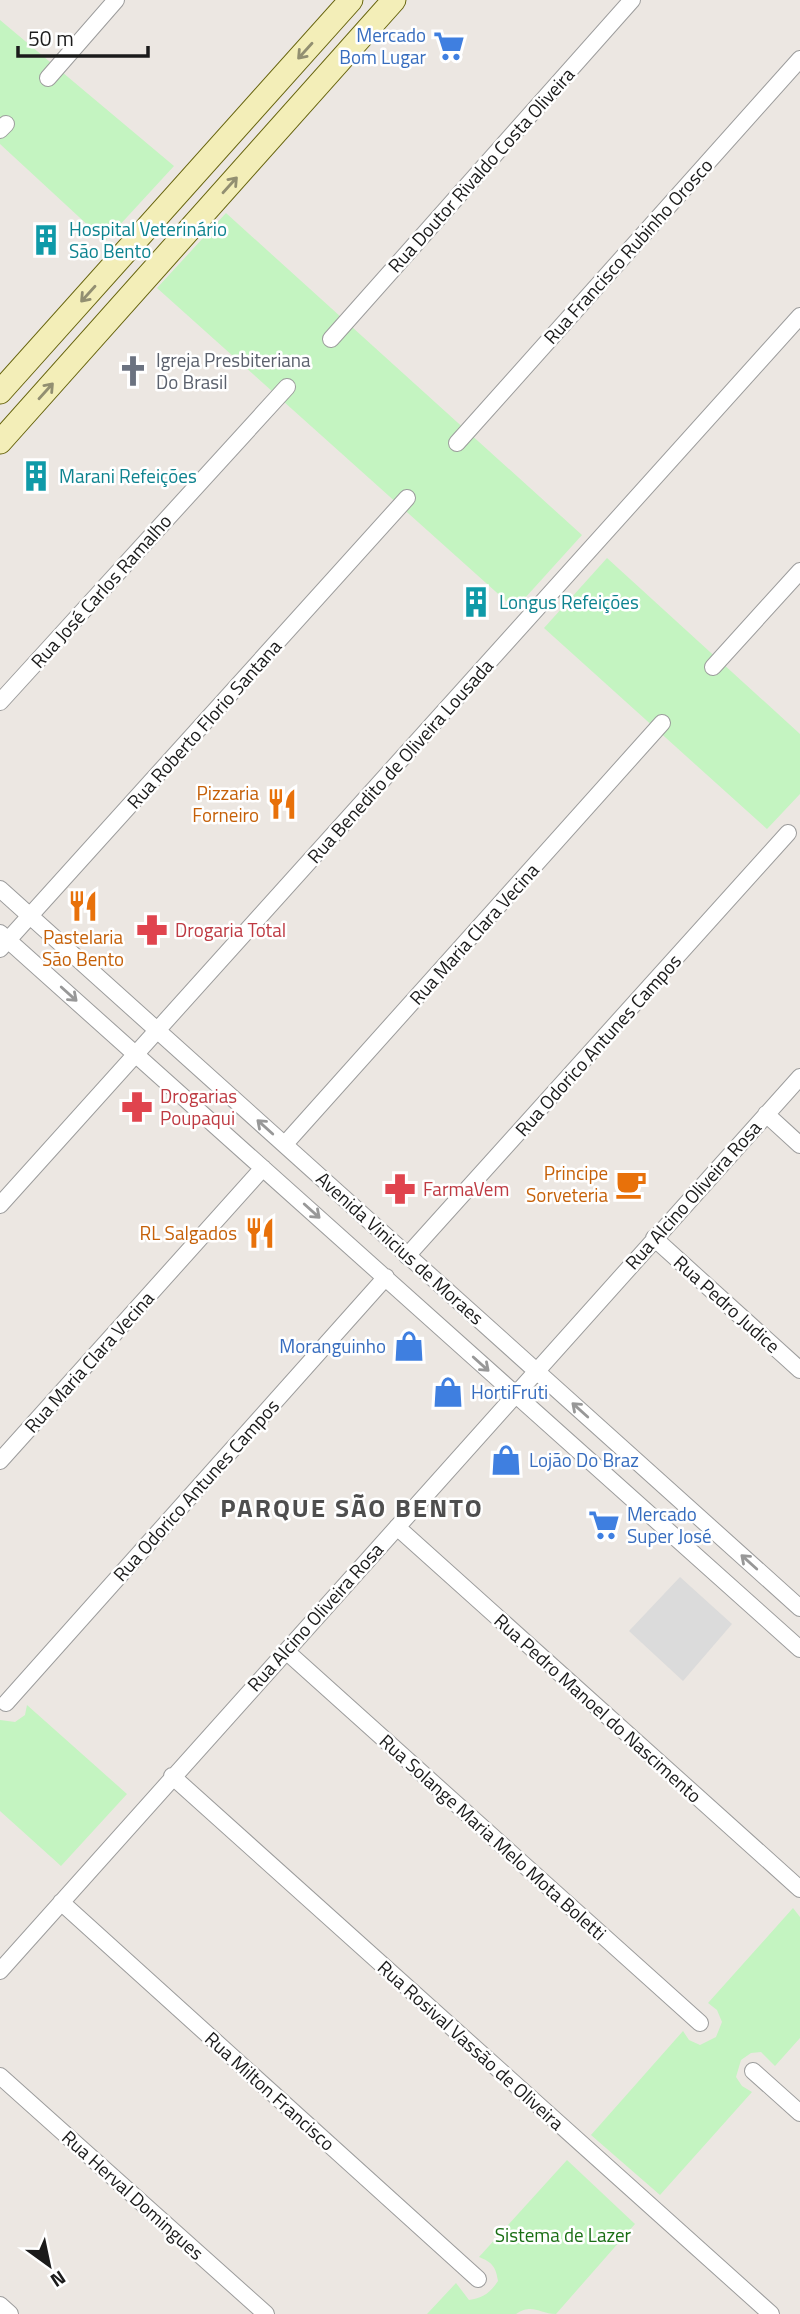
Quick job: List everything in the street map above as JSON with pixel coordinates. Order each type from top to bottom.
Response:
[{"type":"main road","points":[[0,442],[394,0]]},
{"type":"main road","points":[[0,392],[349,1],[373,24]]},
{"type":"street","points":[[48,78],[116,0]]},
{"type":"street","name":"Rua Doutor Rivaldo Costa Oliveira","points":[[331,339],[632,0]]},
{"type":"street","name":"Rua Francisco Rubinho Orosco","points":[[457,443],[800,59]]},
{"type":"street","name":"Rua Benedito de Oliveira Lousada","points":[[0,1205],[800,316]]},
{"type":"street","name":"Rua José Carlos Ramalho","points":[[0,702],[287,387]]},
{"type":"street","name":"Rua Roberto Florio Santana","points":[[3,940],[31,916],[407,498]]},
{"type":"street","points":[[713,667],[800,570]]},
{"type":"street","name":"Rua Maria Clara Vecina","points":[[285,1144],[662,723]]},
{"type":"street","name":"Rua Odorico Antunes Campos","points":[[407,1256],[788,833]]},
{"type":"street","name":"Avenida Vinicius de Moraes","points":[[0,888],[800,1608]]},
{"type":"street","name":"Avenida Vinicius de Moraes","points":[[3,940],[136,1054],[800,1649]]},
{"type":"street","name":"Rua Alcino Oliveira Rosa","points":[[0,1971],[800,1077]]},
{"type":"street","points":[[766,1114],[800,1145]]},
{"type":"street","name":"Rua Maria Clara Vecina","points":[[0,1461],[263,1168]]},
{"type":"street","name":"Rua Pedro Judice","points":[[654,1238],[800,1370]]},
{"type":"street","name":"Rua Odorico Antunes Campos","points":[[6,1703],[386,1277]]},
{"type":"street","name":"Rua Pedro Manoel do Nascimento","points":[[397,1527],[800,1889]]},
{"type":"street","name":"Rua Solange Maria Melo Mota Boletti","points":[[286,1651],[701,2023]]},
{"type":"street","name":"Rua Rosival Vassão de Oliveira","points":[[172,1776],[771,2314]]},
{"type":"street","name":"Rua Milton Francisco","points":[[61,1902],[478,2279]]},
{"type":"street","points":[[753,2071],[800,2113]]},
{"type":"street","name":"Rua Herval Domingues","points":[[0,2076],[266,2314]]},
{"type":"street","points":[[0,2305],[10,2314]]},
{"type":"green space","points":[[0,20],[174,166],[105,241],[0,144]]},
{"type":"green space","points":[[226,213],[582,535],[515,609],[157,288]]},
{"type":"green space","points":[[607,558],[800,734],[800,794],[767,829],[544,628]]},
{"type":"green space","points":[[27,1705],[127,1794],[61,1866],[0,1811],[0,1720],[15,1722],[25,1715]]},
{"type":"green space","points":[[793,1908],[800,1917],[800,2038],[775,2066],[761,2052],[751,2053],[741,2060],[736,2077],[742,2086],[752,2092],[660,2195],[591,2135],[683,2031],[689,2040],[700,2045],[716,2037],[722,2022],[717,2010],[708,2003]]},
{"type":"green space","name":"Sistema de Lazer","points":[[567,2160],[635,2224],[556,2314],[527,2309],[516,2314],[427,2314],[456,2283],[469,2300],[492,2289],[498,2281],[496,2272],[490,2263],[479,2257]]},
{"type":"shaded area","points":[[680,1577],[732,1624],[683,1681],[629,1631]]},
{"type":"place","name":"Mercado Bom Lugar","points":[[449,46]]},
{"type":"place","name":"Hospital Veterinário São Bento","points":[[46,240]]},
{"type":"place","name":"Igreja Presbiteriana Do Brasil","points":[[133,371]]},
{"type":"place","name":"Marani Refeições","points":[[36,476]]},
{"type":"place","name":"Longus Refeições","points":[[476,602]]},
{"type":"place","name":"Pizzaria Forneiro","points":[[282,804]]},
{"type":"place","name":"Pastelaria São Bento","points":[[83,906]]},
{"type":"place","name":"Drogaria Total","points":[[152,930]]},
{"type":"place","name":"Drogarias Poupaqui","points":[[137,1107]]},
{"type":"place","name":"Principe Sorveteria","points":[[631,1184]]},
{"type":"place","name":"FarmaVem","points":[[400,1189]]},
{"type":"place","name":"RL Salgados","points":[[260,1233]]},
{"type":"place","name":"Moranguinho","points":[[409,1346]]},
{"type":"place","name":"HortiFruti","points":[[448,1392]]},
{"type":"place","name":"Lojão Do Braz","points":[[506,1460]]},
{"type":"place","name":"Mercado Super José","points":[[604,1525]]},
{"type":"district","name":"PARQUE SÃO BENTO","points":[[352,1508]]}]
